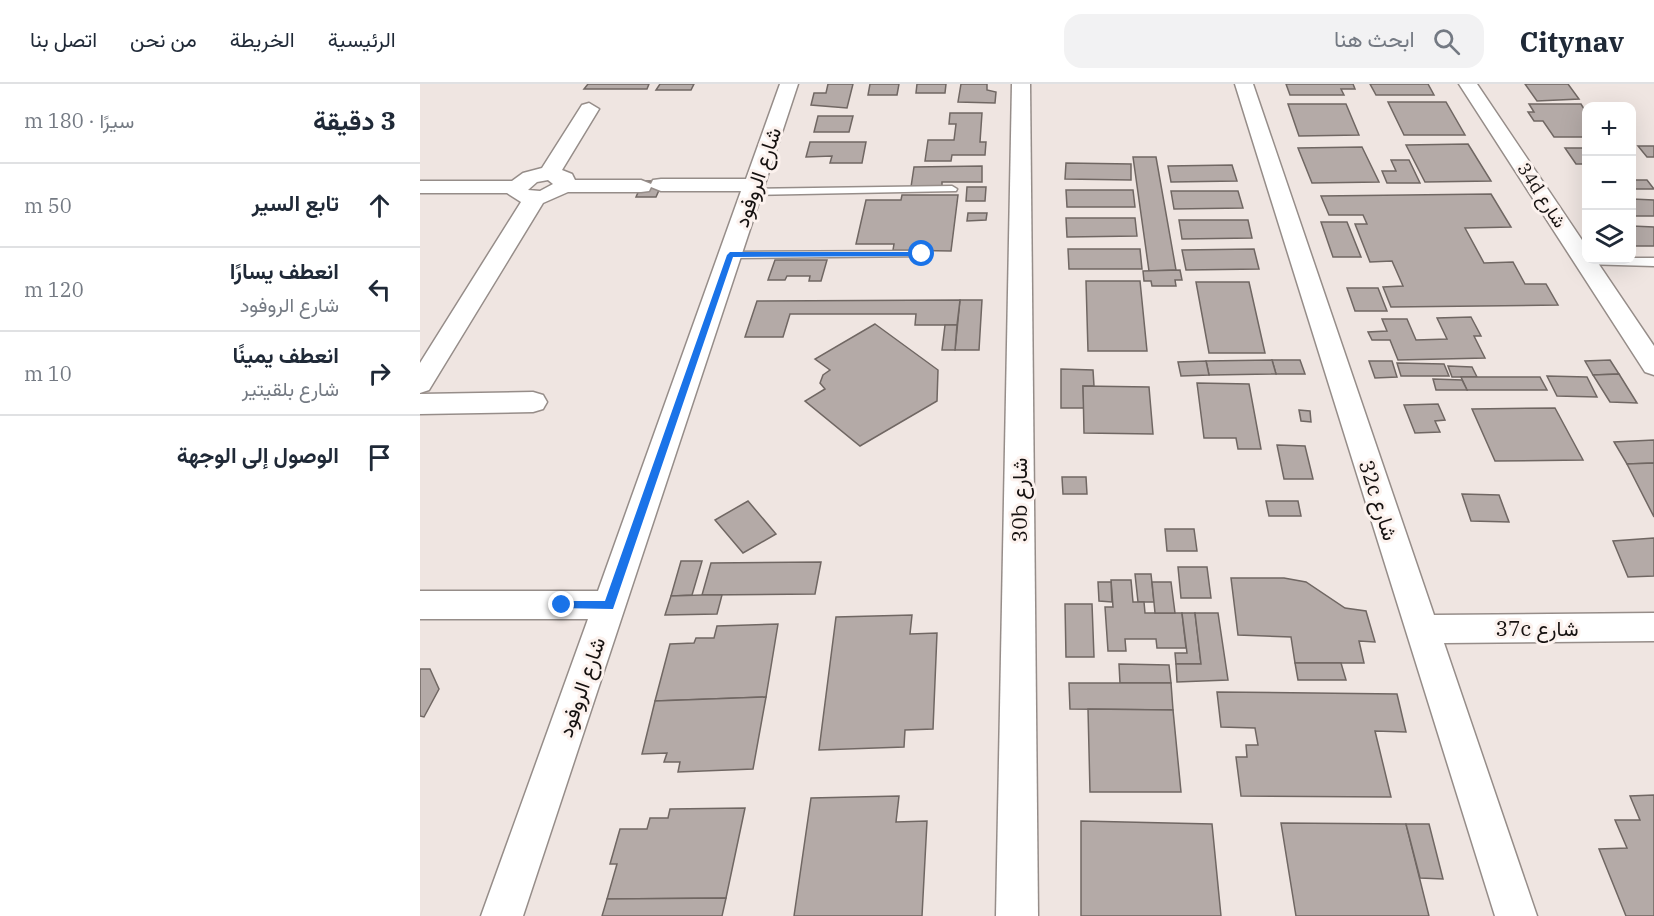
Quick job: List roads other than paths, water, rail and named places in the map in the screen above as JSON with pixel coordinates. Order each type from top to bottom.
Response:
[{"type":"street","name":"شارع الروفود","points":[[502,916],[789,84]]},
{"type":"street","name":"30b شارع","points":[[1017,916],[1021,84]]},
{"type":"street","name":"32c شارع","points":[[1244,84],[1420,629],[1516,916]]},
{"type":"street","name":"34d شارع","points":[[1468,84],[1582,256]]},
{"type":"street","points":[[420,187],[548,195],[589,109]]},
{"type":"street","points":[[556,180],[651,186],[753,188]]},
{"type":"street","points":[[420,384],[526,192]]},
{"type":"street","name":"34d شارع","points":[[1587,264],[1654,366]]},
{"type":"street","points":[[420,404],[533,402]]},
{"type":"street","points":[[420,605],[609,605]]},
{"type":"street","name":"37c شارع","points":[[1420,629],[1654,627]]},
{"type":"lane","points":[[753,188],[952,189]]},
{"type":"lane","points":[[730,255],[922,254]]},
{"type":"lane","points":[[1636,262],[1654,262]]}]
